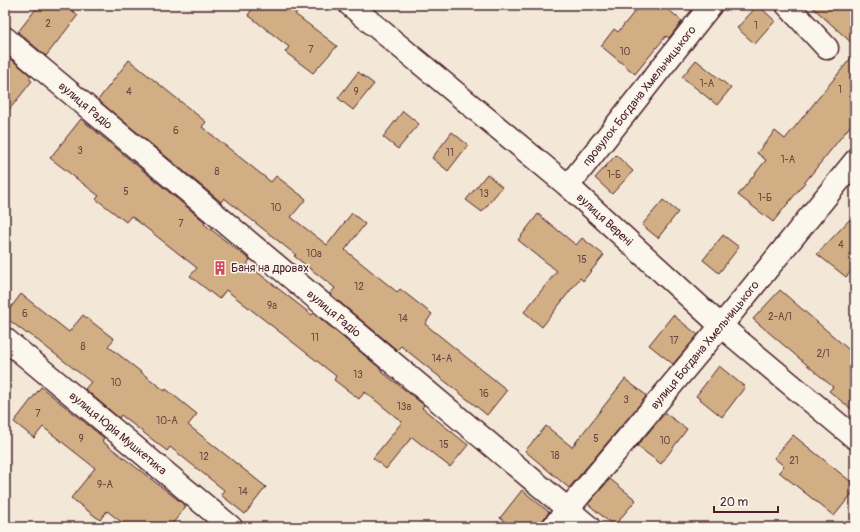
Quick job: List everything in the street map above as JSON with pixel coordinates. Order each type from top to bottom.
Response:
[{"type":"street","name":"вулиця Верені","points":[[350,5],[568,186],[721,326],[855,438]]},
{"type":"street","name":"провулок Богдана Хмельницького","points":[[568,186],[711,5]]},
{"type":"street","points":[[787,5],[827,48]]},
{"type":"street","name":"вулиця Радіо","points":[[5,38],[589,527]]},
{"type":"street","name":"вулиця Богдана Хмельницького","points":[[553,527],[721,326],[855,161]]},
{"type":"street","name":"вулиця Юрія Мушкетика","points":[[5,339],[231,527]]},
{"type":"building","points":[[39,5],[65,5],[78,15],[46,56],[18,32]]},
{"type":"building","points":[[255,5],[303,5],[295,14],[337,46],[313,73],[285,52],[289,47],[248,15]]},
{"type":"building","points":[[640,5],[663,5],[682,21],[669,38],[666,36],[635,74],[601,46],[614,29],[618,32]]},
{"type":"building","points":[[758,5],[775,21],[755,44],[737,28]]},
{"type":"building","points":[[810,5],[855,5],[855,46]]},
{"type":"building","points":[[855,53],[855,120],[773,222],[738,195],[766,160],[757,153],[775,131],[785,139]]},
{"type":"building","points":[[5,54],[31,76],[29,79],[32,81],[5,115]]},
{"type":"building","points":[[129,60],[206,122],[202,127],[271,182],[276,176],[306,199],[291,217],[327,245],[352,213],[365,224],[345,250],[397,292],[400,289],[432,314],[425,324],[507,390],[487,415],[401,346],[397,350],[330,294],[335,288],[294,256],[296,255],[224,198],[221,202],[98,100]]},
{"type":"building","points":[[696,60],[731,88],[717,105],[682,77]]},
{"type":"building","points":[[358,72],[374,84],[353,110],[338,98]]},
{"type":"building","points":[[403,111],[419,124],[398,149],[383,137]]},
{"type":"building","points":[[81,119],[205,222],[204,224],[250,260],[247,264],[312,315],[314,313],[382,370],[381,371],[424,405],[422,408],[468,445],[450,467],[412,437],[386,469],[373,458],[402,422],[365,392],[359,399],[334,380],[336,376],[226,290],[219,299],[190,276],[197,268],[131,216],[126,222],[96,199],[99,196],[50,158]]},
{"type":"building","points":[[452,132],[468,145],[448,171],[432,158]]},
{"type":"building","points":[[616,155],[633,171],[612,194],[595,178]]},
{"type":"building","points":[[487,174],[502,187],[482,212],[466,200]]},
{"type":"building","points":[[663,200],[678,212],[658,238],[642,225]]},
{"type":"building","points":[[538,214],[576,245],[582,238],[604,255],[583,281],[580,278],[542,327],[524,312],[557,271],[518,240]]},
{"type":"building","points":[[855,214],[855,267],[846,277],[817,254]]},
{"type":"building","points":[[723,235],[739,247],[719,273],[703,260]]},
{"type":"building","points":[[780,290],[855,355],[855,412],[829,391],[833,387],[753,319]]},
{"type":"building","points":[[21,294],[69,332],[83,315],[114,339],[108,346],[197,414],[188,425],[266,487],[245,514],[221,495],[224,490],[170,447],[167,451],[121,415],[119,418],[85,389],[91,382],[5,317]]},
{"type":"building","points":[[673,315],[698,335],[673,364],[649,345]]},
{"type":"building","points":[[719,366],[745,387],[722,417],[696,396]]},
{"type":"building","points":[[625,379],[646,395],[645,398],[569,488],[525,451],[546,426],[572,447]]},
{"type":"building","points":[[41,387],[104,438],[102,441],[186,506],[170,527],[128,527],[107,511],[100,520],[71,498],[95,468],[43,427],[34,438],[14,422]]},
{"type":"building","points":[[665,413],[687,429],[661,464],[637,446]]},
{"type":"building","points":[[793,435],[855,485],[855,490],[834,516],[779,472],[784,466],[774,458]]},
{"type":"building","points":[[610,479],[636,500],[614,526],[588,504]]},
{"type":"building","points":[[522,490],[549,512],[537,527],[512,527],[500,518]]},
{"type":"place","name":"Баня на дровах","points":[[220,268]]}]
